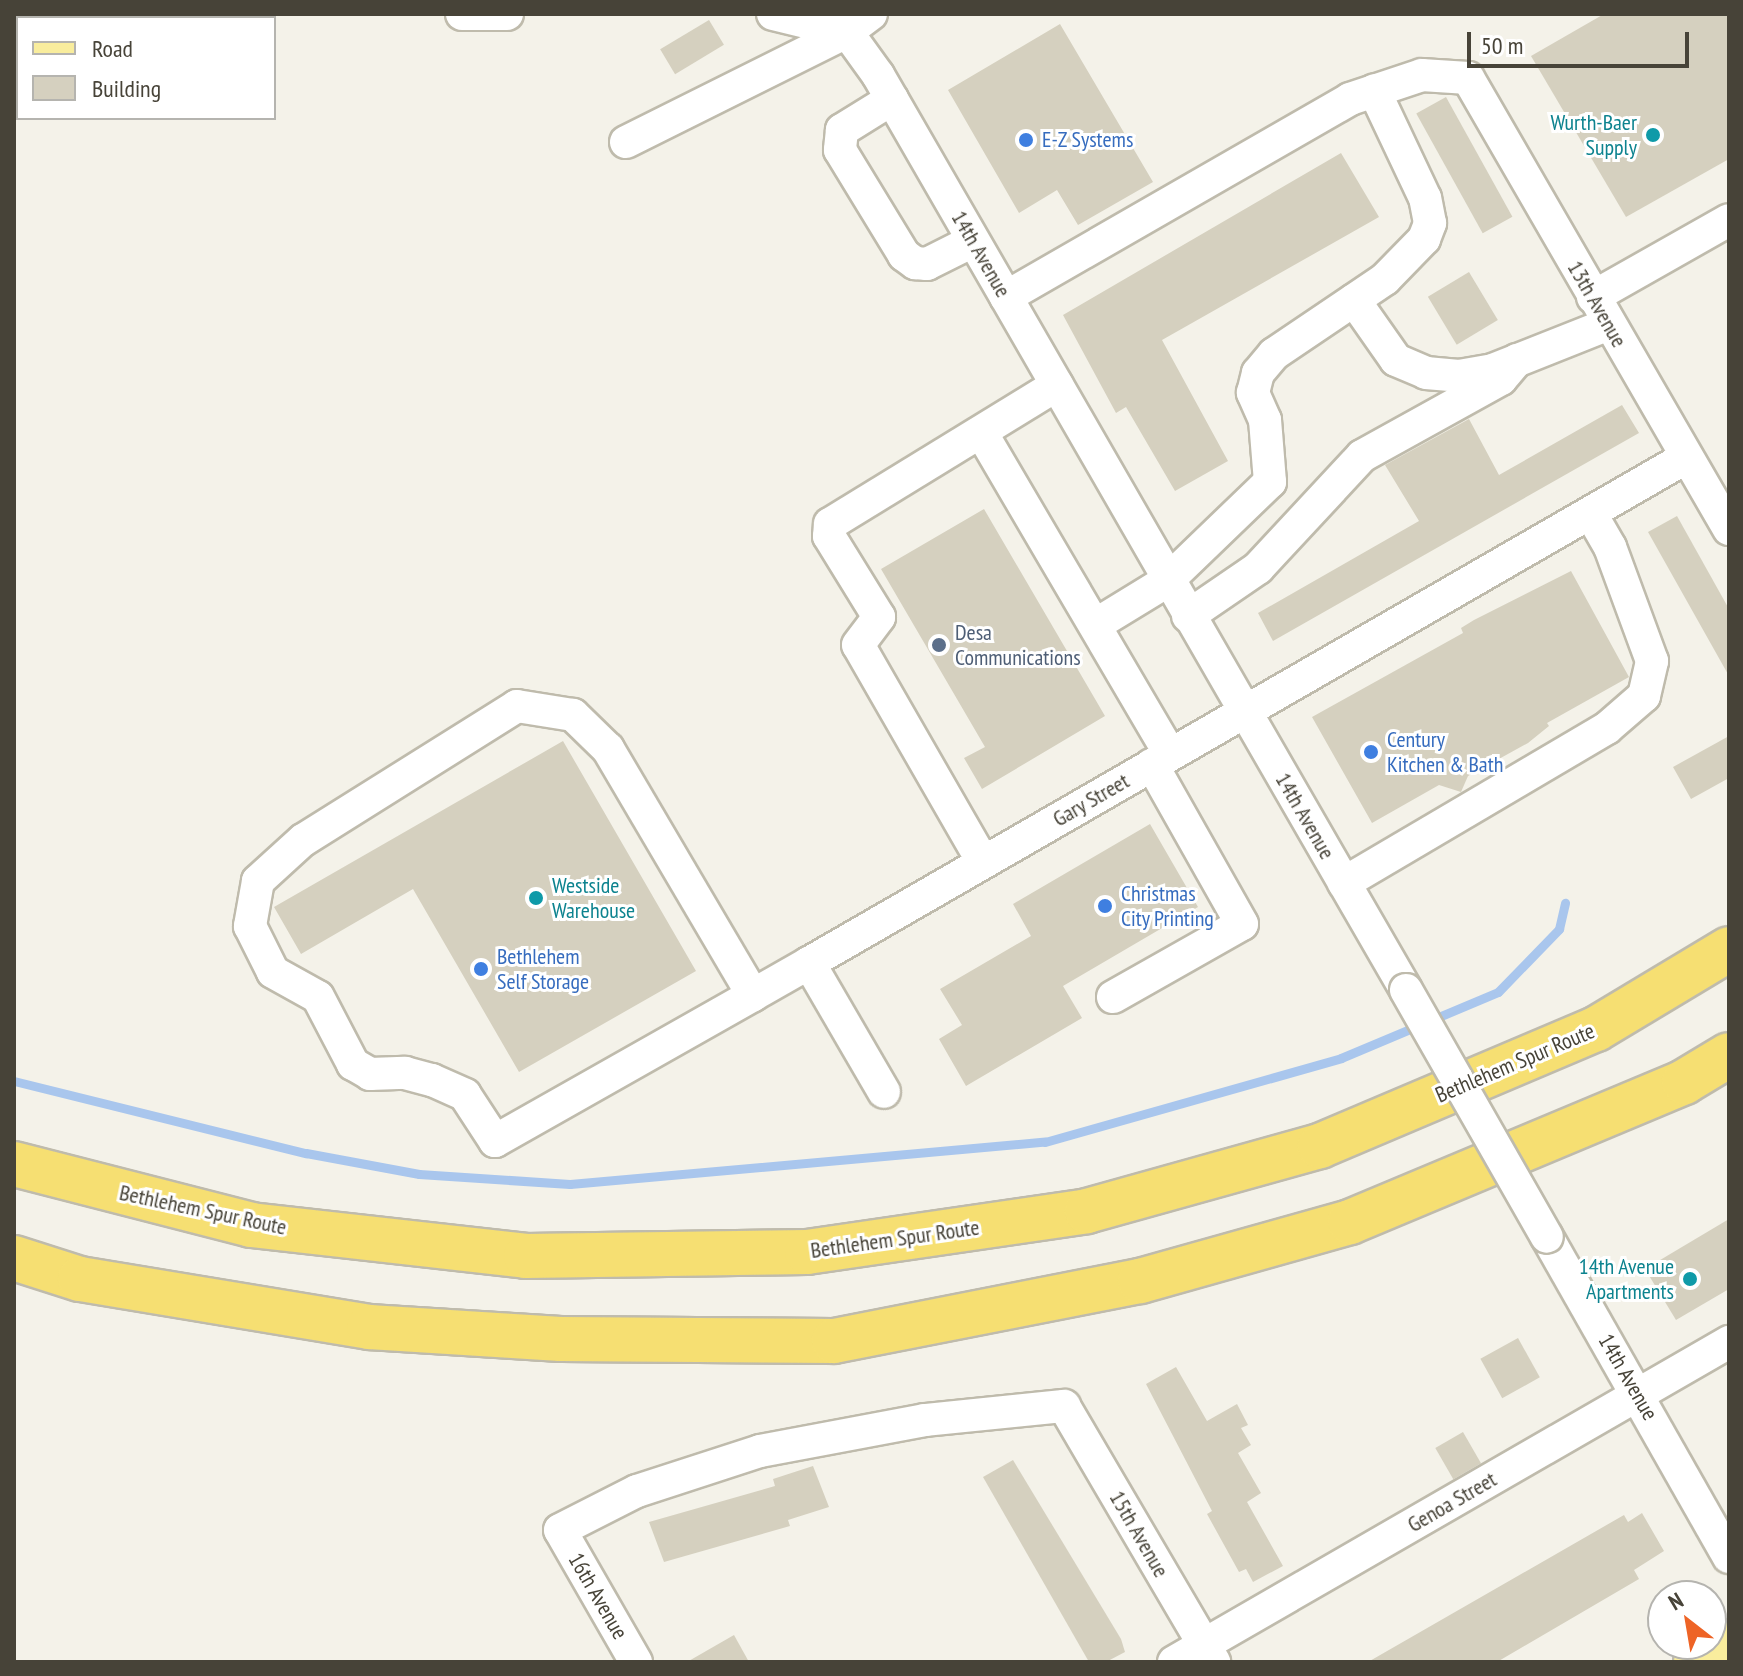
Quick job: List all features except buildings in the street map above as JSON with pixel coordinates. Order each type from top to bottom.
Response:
[{"type":"highway","name":"Bethlehem Spur Route","points":[[14,1164],[251,1225],[526,1256],[807,1252],[1087,1211],[1320,1146],[1596,1029],[1729,949]]},
{"type":"highway","points":[[14,1258],[80,1279],[369,1327],[561,1339],[834,1341],[1140,1281],[1350,1222],[1684,1082],[1729,1055]]},
{"type":"main road","points":[[1694,1662],[1729,1640]]},
{"type":"street","points":[[462,14],[507,14]]},
{"type":"street","points":[[773,14],[859,23]]},
{"type":"street","points":[[626,142],[859,23]]},
{"type":"street","name":"14th Avenue","points":[[859,23],[885,87],[1729,1557]]},
{"type":"street","name":"13th Avenue","points":[[1374,90],[1422,75],[1468,78],[1685,458],[1729,529]]},
{"type":"street","points":[[885,87],[842,130],[840,150],[904,255],[915,263],[927,264],[973,241]]},
{"type":"street","points":[[1006,297],[1374,90],[1415,171],[1430,223],[1411,255],[1354,300],[1274,354],[1258,373],[1253,393],[1265,420],[1270,482],[1167,581],[1095,625]]},
{"type":"street","points":[[1593,297],[1729,220]]},
{"type":"street","points":[[1354,300],[1396,360],[1426,373],[1459,376],[1517,360],[1609,324]]},
{"type":"street","points":[[1188,616],[1258,568],[1362,456],[1501,379],[1517,360]]},
{"type":"street","points":[[983,862],[858,645],[879,617],[829,536],[830,524],[1057,385]]},
{"type":"street","points":[[981,432],[1095,625],[1242,924],[1113,997]]},
{"type":"street","name":"Gary Street","points":[[753,995],[608,749],[573,715],[517,706],[303,840],[258,881],[250,926],[273,972],[318,997],[353,1064],[370,1074],[405,1073],[432,1080],[465,1095],[495,1141],[753,995],[809,963],[1685,458]]},
{"type":"street","points":[[1344,883],[1607,728],[1644,696],[1652,661],[1610,547],[1590,513]]},
{"type":"street","points":[[809,963],[884,1092]]},
{"type":"street","name":"Genoa Street","points":[[1174,1662],[1209,1653],[1729,1342]]},
{"type":"street","name":"15th Avenue","points":[[1064,1406],[1209,1653]]},
{"type":"street","name":"16th Avenue","points":[[636,1662],[560,1530],[637,1491],[760,1451],[925,1420],[1064,1406]]},
{"type":"waterway","points":[[14,1081],[306,1153],[419,1174],[570,1184],[1045,1142],[1341,1058],[1498,992],[1559,929],[1565,903]]},
{"type":"place","name":"Wurth-Baer Supply","points":[[1653,135]]},
{"type":"place","name":"E-Z Systems","points":[[1026,140]]},
{"type":"place","name":"Desa Communications","points":[[939,645]]},
{"type":"place","name":"Century Kitchen & Bath","points":[[1371,752]]},
{"type":"place","name":"Westside Warehouse","points":[[536,898]]},
{"type":"place","name":"Christmas City Printing","points":[[1105,906]]},
{"type":"place","name":"Bethlehem Self Storage","points":[[481,969]]},
{"type":"place","name":"14th Avenue Apartments","points":[[1690,1279]]}]
